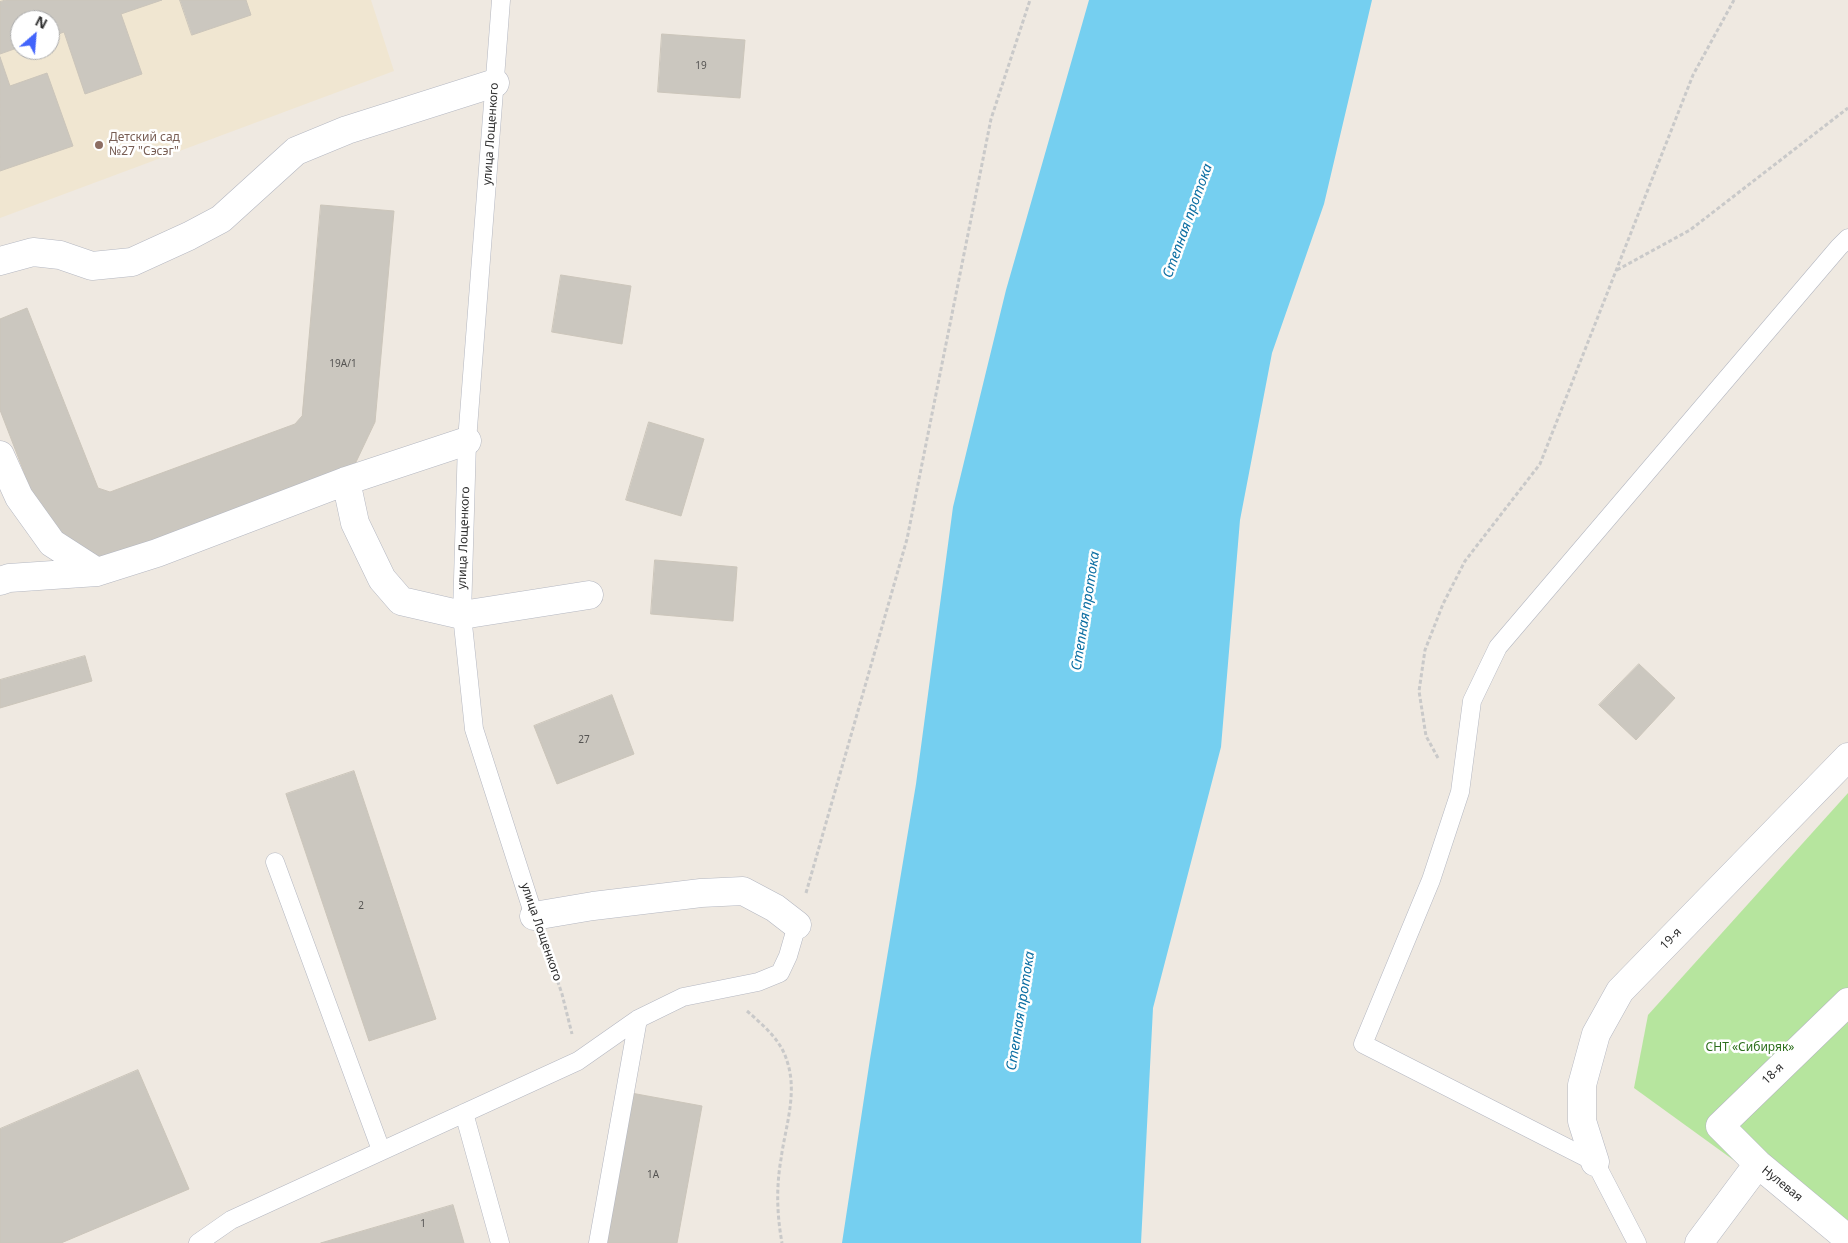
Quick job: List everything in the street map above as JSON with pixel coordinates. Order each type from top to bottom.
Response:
[{"type":"street","points":[[0,261],[33,252],[60,255],[92,266],[132,262],[221,219],[296,152],[347,130],[495,82]]},
{"type":"street","points":[[0,581],[9,578],[97,572],[157,553],[346,481],[467,441]]},
{"type":"street","points":[[0,456],[19,497],[52,543],[97,572]]},
{"type":"street","points":[[346,481],[355,523],[382,579],[401,601],[462,615],[590,595]]},
{"type":"street","name":"19-я","points":[[1596,1162],[1582,1121],[1582,1085],[1596,1034],[1620,991],[1848,757]]},
{"type":"street","points":[[534,916],[593,906],[701,893],[743,891],[776,908],[797,925]]},
{"type":"street","name":"18-я","points":[[1720,1126],[1848,1002]]},
{"type":"street","name":"Нулевая","points":[[1720,1126],[1758,1164],[1848,1239]]},
{"type":"street","points":[[1699,1243],[1758,1164]]},
{"type":"lane","name":"улица Лощенкого","points":[[501,0],[467,441],[462,615],[474,729],[534,916]]},
{"type":"lane","points":[[1637,1243],[1596,1162],[1363,1044],[1431,880],[1460,792],[1472,701],[1498,647],[1848,238]]},
{"type":"lane","points":[[274,862],[382,1150]]},
{"type":"lane","points":[[198,1243],[231,1220],[578,1060],[638,1019],[683,997],[758,982],[780,973],[788,956],[797,925]]},
{"type":"lane","points":[[598,1243],[638,1019]]},
{"type":"lane","points":[[464,1113],[500,1243]]},
{"type":"path","points":[[797,925],[907,538],[991,119],[1030,0]]},
{"type":"path","points":[[1460,792],[1426,736],[1419,691],[1425,650],[1443,604],[1465,561],[1540,464],[1693,75],[1734,0]]},
{"type":"path","points":[[1616,270],[1690,230],[1848,108]]},
{"type":"path","name":"улица Лощенкого","points":[[534,916],[547,947],[562,994],[578,1060]]},
{"type":"path","points":[[712,991],[743,1007],[771,1032],[787,1060],[791,1082],[789,1121],[781,1159],[777,1194],[778,1220],[782,1243]]},
{"type":"shaded area","name":"Детский сад №27 \"Сэсэг\"","points":[[0,0],[371,0],[394,71],[0,218]]},
{"type":"green space","name":"СНТ «Сибиряк»","points":[[1848,793],[1848,1243],[1634,1088],[1648,1015]]},
{"type":"water","name":"Степная протока","points":[[1089,0],[1372,0],[1324,204],[1272,353],[1240,520],[1221,747],[1153,1008],[1141,1243],[842,1243],[870,1059],[916,784],[953,507],[1006,290]]},
{"type":"building","points":[[6,0],[162,0],[121,14],[142,74],[85,94],[64,32],[60,33],[60,10],[10,10],[10,50],[0,54],[0,2]]},
{"type":"building","points":[[180,0],[246,0],[251,15],[192,35]]},
{"type":"building","points":[[662,34],[745,40],[740,98],[658,92]]},
{"type":"building","points":[[0,57],[10,86],[47,73],[73,146],[0,171]]},
{"type":"building","points":[[321,205],[394,211],[375,422],[356,462],[319,488],[134,556],[78,557],[39,511],[0,410],[0,319],[27,308],[98,488],[110,492],[295,424],[302,416]]},
{"type":"building","points":[[561,275],[631,286],[622,344],[552,332]]},
{"type":"building","points":[[649,422],[704,439],[681,516],[626,500]]},
{"type":"building","points":[[655,560],[737,567],[733,621],[651,614]]},
{"type":"building","points":[[85,656],[92,681],[0,708],[0,680]]},
{"type":"building","points":[[1639,664],[1675,698],[1636,740],[1599,705]]},
{"type":"building","points":[[612,695],[634,754],[557,784],[534,726]]},
{"type":"building","points":[[354,771],[436,1019],[369,1041],[286,794]]},
{"type":"building","points":[[138,1070],[189,1189],[61,1243],[0,1243],[0,1129]]},
{"type":"building","points":[[631,1093],[702,1106],[677,1243],[604,1243]]},
{"type":"building","points":[[453,1205],[464,1243],[321,1243]]},
{"type":"place","name":"Детский сад №27 \"Сэсэг\"","points":[[99,145]]}]
